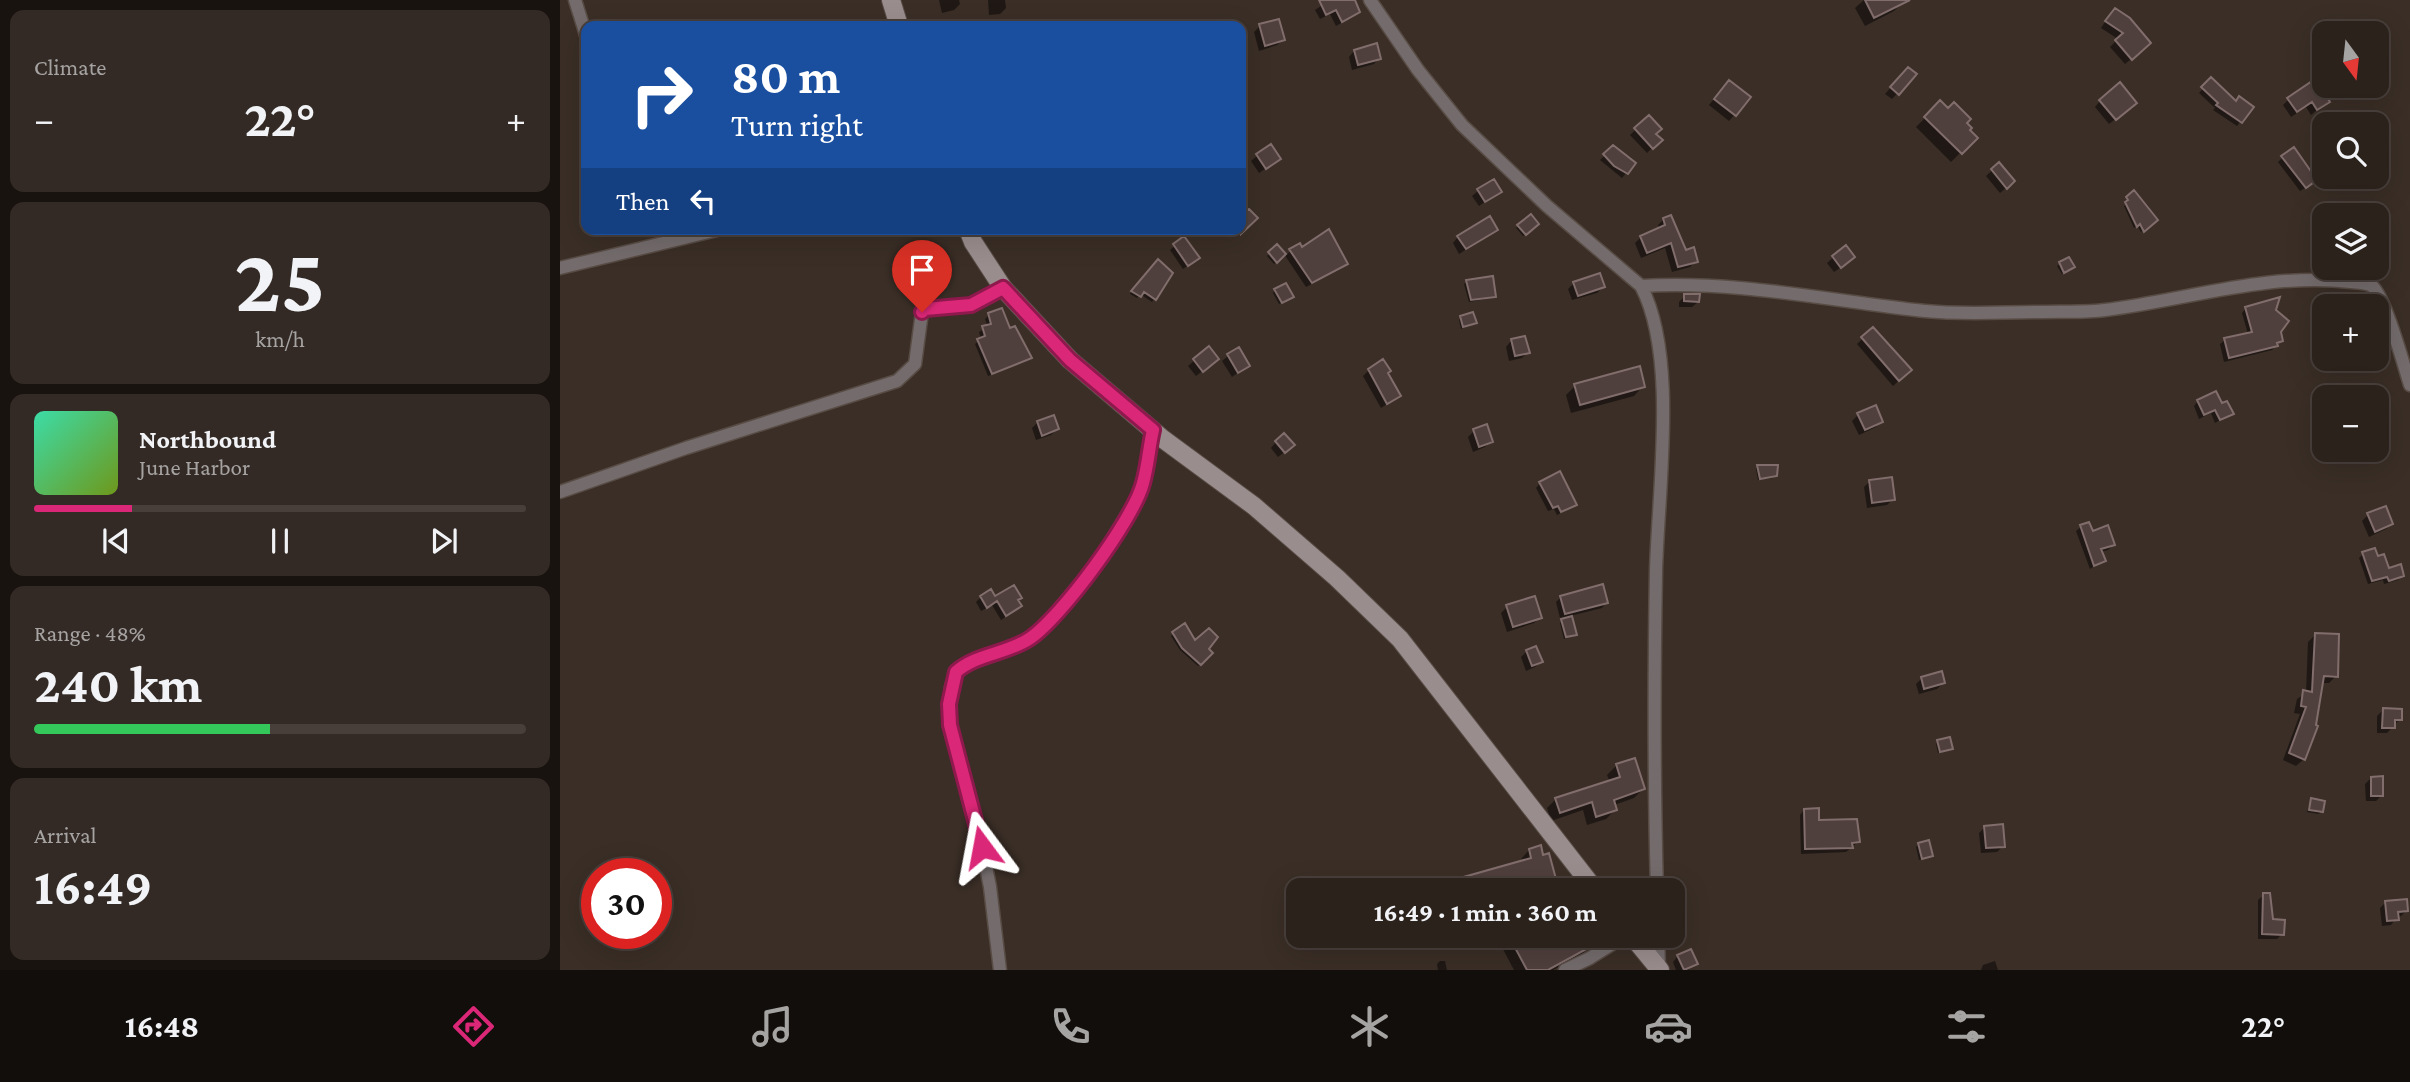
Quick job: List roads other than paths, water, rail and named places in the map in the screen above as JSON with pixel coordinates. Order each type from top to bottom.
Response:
[{"type":"street","points":[[575,0],[582,21]]},
{"type":"street","points":[[891,0],[897,21]]},
{"type":"street","points":[[1370,0],[1418,70],[1462,125],[1547,206],[1640,286],[1650,304],[1659,352],[1663,398],[1656,567],[1653,745],[1657,878]]},
{"type":"street","points":[[560,268],[676,235]]},
{"type":"street","points":[[970,235],[1003,288],[1070,360],[1153,430],[1254,506],[1337,578],[1400,639],[1586,878]]},
{"type":"street","points":[[1640,286],[1678,284],[1742,289],[1927,312],[2022,312],[2102,311],[2255,284],[2336,280],[2363,283],[2373,287],[2381,300],[2410,385]]},
{"type":"street","points":[[560,492],[686,448],[897,381],[915,364],[922,312],[925,309],[971,305],[1003,288]]},
{"type":"street","points":[[1000,970],[990,887],[982,847],[950,725],[951,687],[956,672],[963,666],[1010,649],[1044,627],[1098,561],[1143,484],[1153,430]]},
{"type":"street","points":[[1565,970],[1606,948]]},
{"type":"street","points":[[1642,948],[1659,970]]},
{"type":"street","points":[[1658,948],[1659,970]]}]
